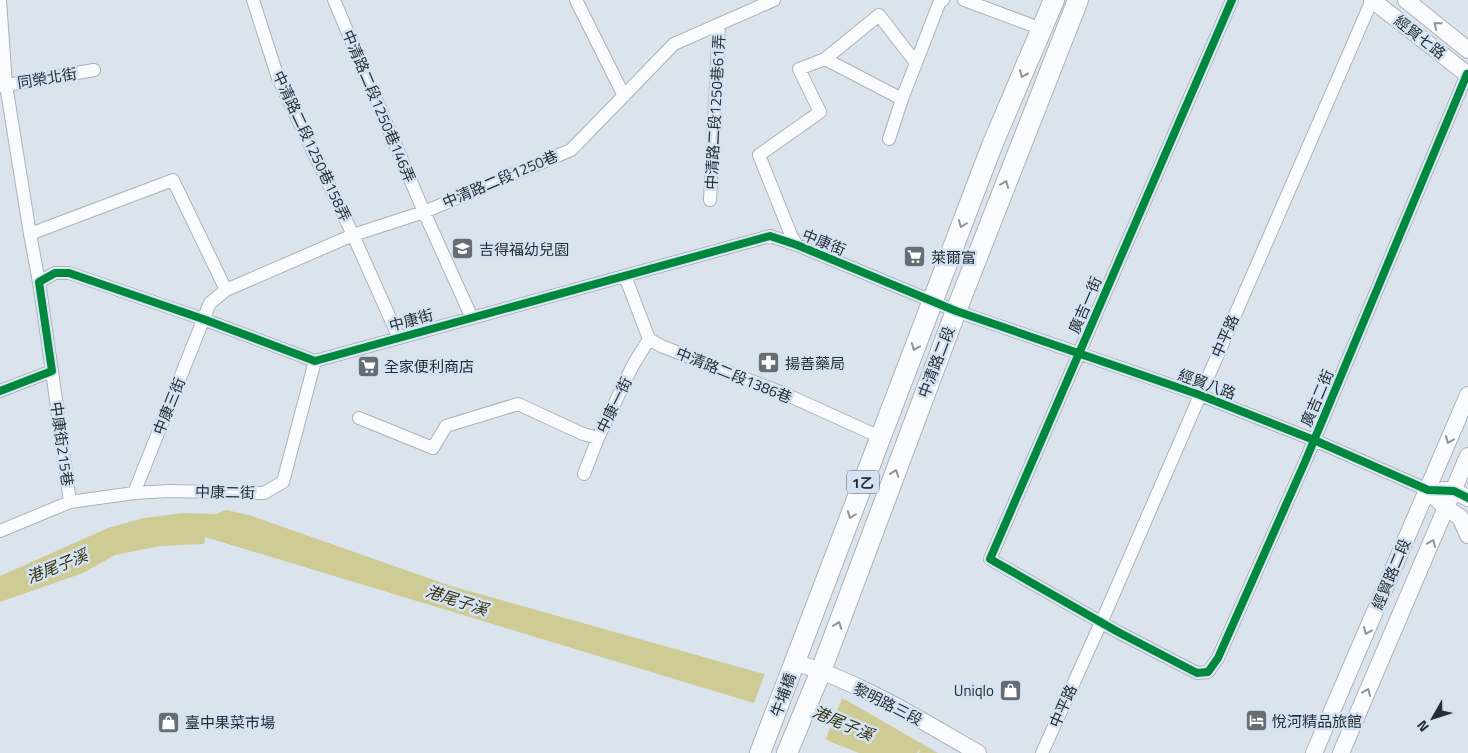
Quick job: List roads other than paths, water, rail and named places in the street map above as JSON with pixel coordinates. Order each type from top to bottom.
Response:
[{"type":"main road","name":"中清路二段","points":[[794,662],[993,143],[1054,0]]},
{"type":"main road","name":"中清路二段","points":[[821,670],[956,311],[1078,0]]},
{"type":"main road","name":"牛埔橋","points":[[760,753],[794,662]]},
{"type":"main road","name":"牛埔橋","points":[[790,745],[821,670]]},
{"type":"street","points":[[0,0],[3,86],[39,282],[52,371],[0,391]]},
{"type":"street","name":"中清路二段1250巷158弄","points":[[253,0],[278,78],[353,235],[399,338]]},
{"type":"street","name":"中清路二段1250巷146弄","points":[[334,0],[424,212],[472,318]]},
{"type":"street","points":[[576,0],[624,96]]},
{"type":"street","name":"中清路二段1250巷","points":[[203,319],[210,304],[226,290],[353,235],[424,212],[571,150],[674,44],[774,0]]},
{"type":"street","points":[[889,139],[902,99],[940,0],[942,0]]},
{"type":"street","points":[[964,0],[1042,29]]},
{"type":"street","name":"廣吉一街","points":[[1101,622],[990,559],[1232,0]]},
{"type":"street","name":"經貿七路","points":[[1372,0],[1468,75]]},
{"type":"street","name":"中平路","points":[[1042,753],[1372,0]]},
{"type":"street","name":"經貿七路","points":[[1406,0],[1468,50]]},
{"type":"street","points":[[797,245],[791,236],[759,156],[820,112],[799,69],[825,59],[879,15],[916,63]]},
{"type":"street","name":"中清路二段1250巷61弄","points":[[710,200],[719,24]]},
{"type":"street","points":[[825,59],[902,99]]},
{"type":"street","name":"同榮北街","points":[[3,86],[94,70]]},
{"type":"street","name":"廣吉二街","points":[[1101,622],[1198,673],[1208,672],[1218,658],[1314,440],[1468,75]]},
{"type":"street","points":[[30,234],[174,180],[226,290]]},
{"type":"street","name":"中康街","points":[[315,361],[770,236],[797,245],[932,301]]},
{"type":"street","points":[[39,282],[55,273],[69,273],[203,319],[315,361]]},
{"type":"street","points":[[625,276],[649,339]]},
{"type":"street","name":"經貿八路","points":[[932,301],[1200,396],[1314,440],[1428,490],[1461,495]]},
{"type":"street","name":"中康三街","points":[[134,493],[203,319]]},
{"type":"street","name":"中清路二段1386巷","points":[[649,339],[662,346],[783,394],[880,437]]},
{"type":"street","name":"中康一街","points":[[584,474],[598,438],[633,365],[649,339]]},
{"type":"street","name":"中康二街","points":[[70,502],[134,493],[169,491],[264,493],[283,482],[315,361]]},
{"type":"street","name":"中康街215巷","points":[[0,531],[70,502],[52,371]]},
{"type":"street","name":"經貿路二段","points":[[1314,753],[1468,395]]},
{"type":"street","points":[[359,418],[433,448],[446,426],[518,404],[583,434],[598,438]]},
{"type":"street","name":"經貿路二段","points":[[1341,753],[1446,508],[1461,495],[1468,456]]},
{"type":"street","name":"經貿八路","points":[[1428,490],[1446,508],[1460,517],[1468,535]]},
{"type":"street","name":"黎明路三段","points":[[794,662],[821,670],[860,688],[978,753]]},
{"type":"water","name":"港尾子溪","points":[[226,510],[249,515],[451,586],[768,675],[846,700],[938,753],[919,753],[920,748],[917,753],[859,753],[831,742],[757,704],[205,537],[204,544],[160,546],[115,555],[83,573],[0,602],[0,576],[108,528],[144,518],[184,513],[216,514]]},
{"type":"place","name":"吉得福幼兒園","points":[[463,249]]},
{"type":"place","name":"萊爾富","points":[[915,257]]},
{"type":"place","name":"揚善藥局","points":[[769,363]]},
{"type":"place","name":"全家便利商店","points":[[368,366]]},
{"type":"place","name":"Uniqlo","points":[[1010,690]]},
{"type":"place","name":"悅河精品旅館","points":[[1256,721]]},
{"type":"place","name":"臺中果菜市場","points":[[169,722]]}]
